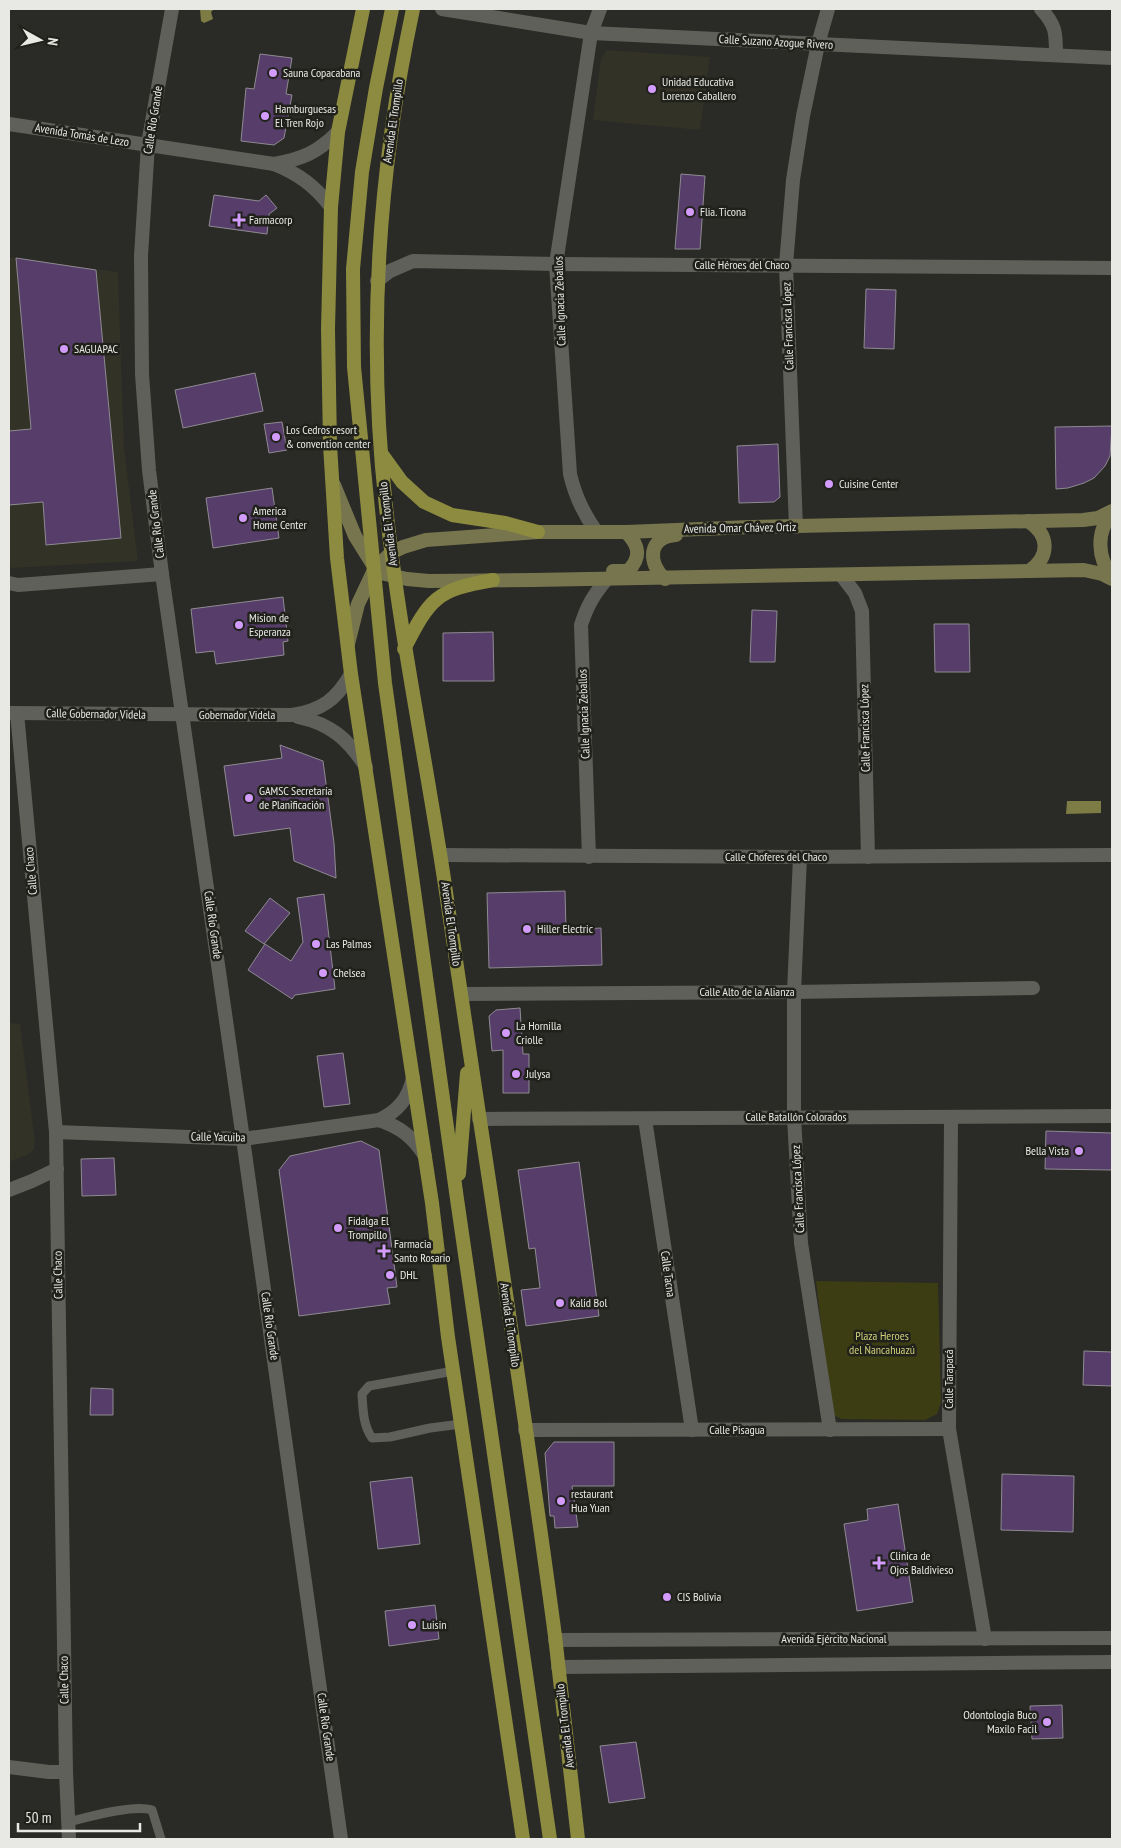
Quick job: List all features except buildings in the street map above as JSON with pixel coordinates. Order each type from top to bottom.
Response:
[{"type":"main road","points":[[363,9],[338,132],[331,207],[328,329],[330,445],[337,558],[352,674],[432,1203],[461,1424],[523,1839]]},
{"type":"main road","name":"Avenida El Trompillo","points":[[392,9],[362,172],[353,269],[354,367],[387,693],[457,1199],[550,1839]]},
{"type":"main road","name":"Avenida El Trompillo","points":[[412,9],[400,69],[382,203],[377,281],[380,452],[404,649],[425,756],[441,855],[468,1052],[555,1640],[578,1839]]},
{"type":"main road","points":[[359,419],[402,482],[424,502],[452,515],[505,523],[538,532]]},
{"type":"main road","points":[[332,481],[355,536],[375,568],[394,576],[429,581],[665,579],[1084,570],[1112,578]]},
{"type":"main road","points":[[1112,513],[1101,533],[1100,548],[1103,562],[1112,578]]},
{"type":"main road","name":"Avenida Omar Chávez Ortiz","points":[[348,645],[358,604],[375,568],[391,552],[426,540],[538,532],[626,532],[751,527],[1083,520],[1098,518],[1112,513]]},
{"type":"main road","points":[[1028,522],[1036,526],[1044,542],[1044,551],[1036,566],[1029,571]]},
{"type":"main road","points":[[665,579],[657,572],[653,562],[653,552],[658,542],[666,536],[722,533],[751,527]]},
{"type":"main road","points":[[546,580],[561,573],[628,571],[635,564],[638,552],[634,541],[626,532]]},
{"type":"main road","points":[[404,649],[420,619],[431,604],[446,592],[465,585],[493,580]]},
{"type":"main road","points":[[457,1199],[468,1052]]},
{"type":"main road","points":[[517,1839],[519,1818]]},
{"type":"street","name":"Calle Río Grande","points":[[172,9],[148,144],[141,256],[142,374],[149,470],[162,574],[341,1839]]},
{"type":"street","name":"Calle Suzano Azogue Rivero","points":[[442,9],[591,33],[1112,58]]},
{"type":"street","name":"Calle Ignacia Zeballos","points":[[596,532],[582,512],[574,494],[570,474],[556,264],[591,33],[600,9]]},
{"type":"street","name":"Calle Francisca López","points":[[796,527],[786,265],[793,180],[803,116],[818,44],[828,9]]},
{"type":"street","points":[[1041,9],[1053,24],[1056,35],[1056,55]]},
{"type":"street","name":"Avenida Tomás de Lezo","points":[[9,124],[274,164],[307,180],[331,207]]},
{"type":"street","name":"Avenida Tomás de Lezo","points":[[274,164],[293,161],[310,155],[325,145],[338,132]]},
{"type":"street","name":"Calle Héroes del Chaco","points":[[377,281],[390,271],[414,260],[556,264],[1112,268]]},
{"type":"street","points":[[9,583],[18,585],[162,574]]},
{"type":"street","name":"Calle Francisca López","points":[[842,576],[855,593],[862,611],[868,856]]},
{"type":"street","name":"Calle Ignacia Zeballos","points":[[589,857],[581,625],[586,609],[594,594],[607,579]]},
{"type":"street","name":"Gobernador Videla","points":[[183,715],[292,715],[311,712],[328,703],[342,690],[352,674]]},
{"type":"street","name":"Calle Gobernador Videla","points":[[13,713],[183,715]]},
{"type":"street","name":"Calle Chaco","points":[[13,713],[56,1132],[66,1772],[69,1839]]},
{"type":"street","name":"Gobernador Videla","points":[[292,715],[315,721],[336,732],[354,748],[367,767]]},
{"type":"street","name":"Calle Choferes del Chaco","points":[[441,855],[800,857],[1112,855]]},
{"type":"street","name":"Calle Francisca López","points":[[800,857],[794,992],[794,1117],[801,1243],[830,1430]]},
{"type":"street","name":"Calle Alto de la Alianza","points":[[461,994],[1033,988]]},
{"type":"street","name":"Calle Yacuiba","points":[[56,1132],[243,1138],[379,1120],[398,1108],[411,1089],[413,1078]]},
{"type":"street","name":"Calle Batallón Colorados","points":[[479,1119],[1112,1116]]},
{"type":"street","name":"Calle Tarapacá","points":[[951,1117],[949,1429],[985,1639]]},
{"type":"street","name":"Calle Tacna","points":[[645,1119],[692,1430]]},
{"type":"street","points":[[379,1120],[391,1124],[406,1133],[424,1156]]},
{"type":"street","points":[[9,1190],[57,1169]]},
{"type":"street","name":"Calle Pisagua","points":[[525,1430],[949,1429]]},
{"type":"street","name":"Avenida Ejército Nacional","points":[[555,1640],[1112,1638]]},
{"type":"street","name":"Avenida Ejército Nacional","points":[[558,1667],[1112,1662]]},
{"type":"street","points":[[9,1767],[66,1772]]},
{"type":"lane","points":[[454,1371],[369,1386],[362,1394],[364,1419],[367,1432],[372,1438],[390,1437],[430,1428],[461,1424]]},
{"type":"lane","points":[[68,1822],[147,1808],[152,1810],[156,1817],[161,1839]]},
{"type":"shaded area","points":[[200,9],[214,9],[211,12],[213,19],[204,23],[201,21]]},
{"type":"shaded area","name":"Unidad Educativa Lorenzo Caballero","points":[[607,50],[710,57],[700,130],[593,120],[601,58]]},
{"type":"shaded area","name":"SAGUAPAC","points":[[9,257],[118,272],[124,448],[138,561],[12,568],[9,566]]},
{"type":"shaded area","points":[[1067,801],[1101,801],[1101,813],[1066,814]]},
{"type":"shaded area","points":[[9,1023],[20,1024],[35,1142],[34,1149],[29,1154],[9,1162]]},
{"type":"green space","name":"Plaza Heroes del Ñancahuazú","points":[[816,1281],[938,1283],[941,1402],[937,1414],[925,1420],[842,1419],[835,1416],[831,1408]]},
{"type":"place","name":"Sauna Copacabana","points":[[273,73]]},
{"type":"place","name":"Unidad Educativa Lorenzo Caballero","points":[[652,89]]},
{"type":"place","name":"Hamburguesas El Tren Rojo","points":[[265,116]]},
{"type":"place","name":"Flia. Ticona","points":[[690,212]]},
{"type":"place","name":"Farmacorp","points":[[239,220]]},
{"type":"place","name":"SAGUAPAC","points":[[64,349]]},
{"type":"place","name":"Los Cedros resort & convention center","points":[[276,437]]},
{"type":"place","name":"Cuisine Center","points":[[829,484]]},
{"type":"place","name":"America Home Center","points":[[243,518]]},
{"type":"place","name":"Mision de Esperanza","points":[[239,625]]},
{"type":"place","name":"GAMSC Secretaría de Planificación","points":[[249,798]]},
{"type":"place","name":"Hiller Electric","points":[[527,929]]},
{"type":"place","name":"Las Palmas","points":[[316,944]]},
{"type":"place","name":"Chelsea","points":[[323,973]]},
{"type":"place","name":"La Hornilla Criolle","points":[[506,1033]]},
{"type":"place","name":"Julysa","points":[[516,1074]]},
{"type":"place","name":"Bella Vista","points":[[1079,1151]]},
{"type":"place","name":"Fidalga El Trompillo","points":[[338,1228]]},
{"type":"place","name":"Farmacia Santo Rosario","points":[[384,1251]]},
{"type":"place","name":"DHL","points":[[390,1275]]},
{"type":"place","name":"Kalid Bol","points":[[560,1303]]},
{"type":"place","name":"restaurant Hua Yuan","points":[[561,1501]]},
{"type":"place","name":"Clinica de Ojos Baldivieso","points":[[879,1563]]},
{"type":"place","name":"CIS Bolivia","points":[[667,1597]]},
{"type":"place","name":"Luisin","points":[[412,1625]]},
{"type":"place","name":"Odontologia Buco Maxilo Facil","points":[[1047,1722]]}]
